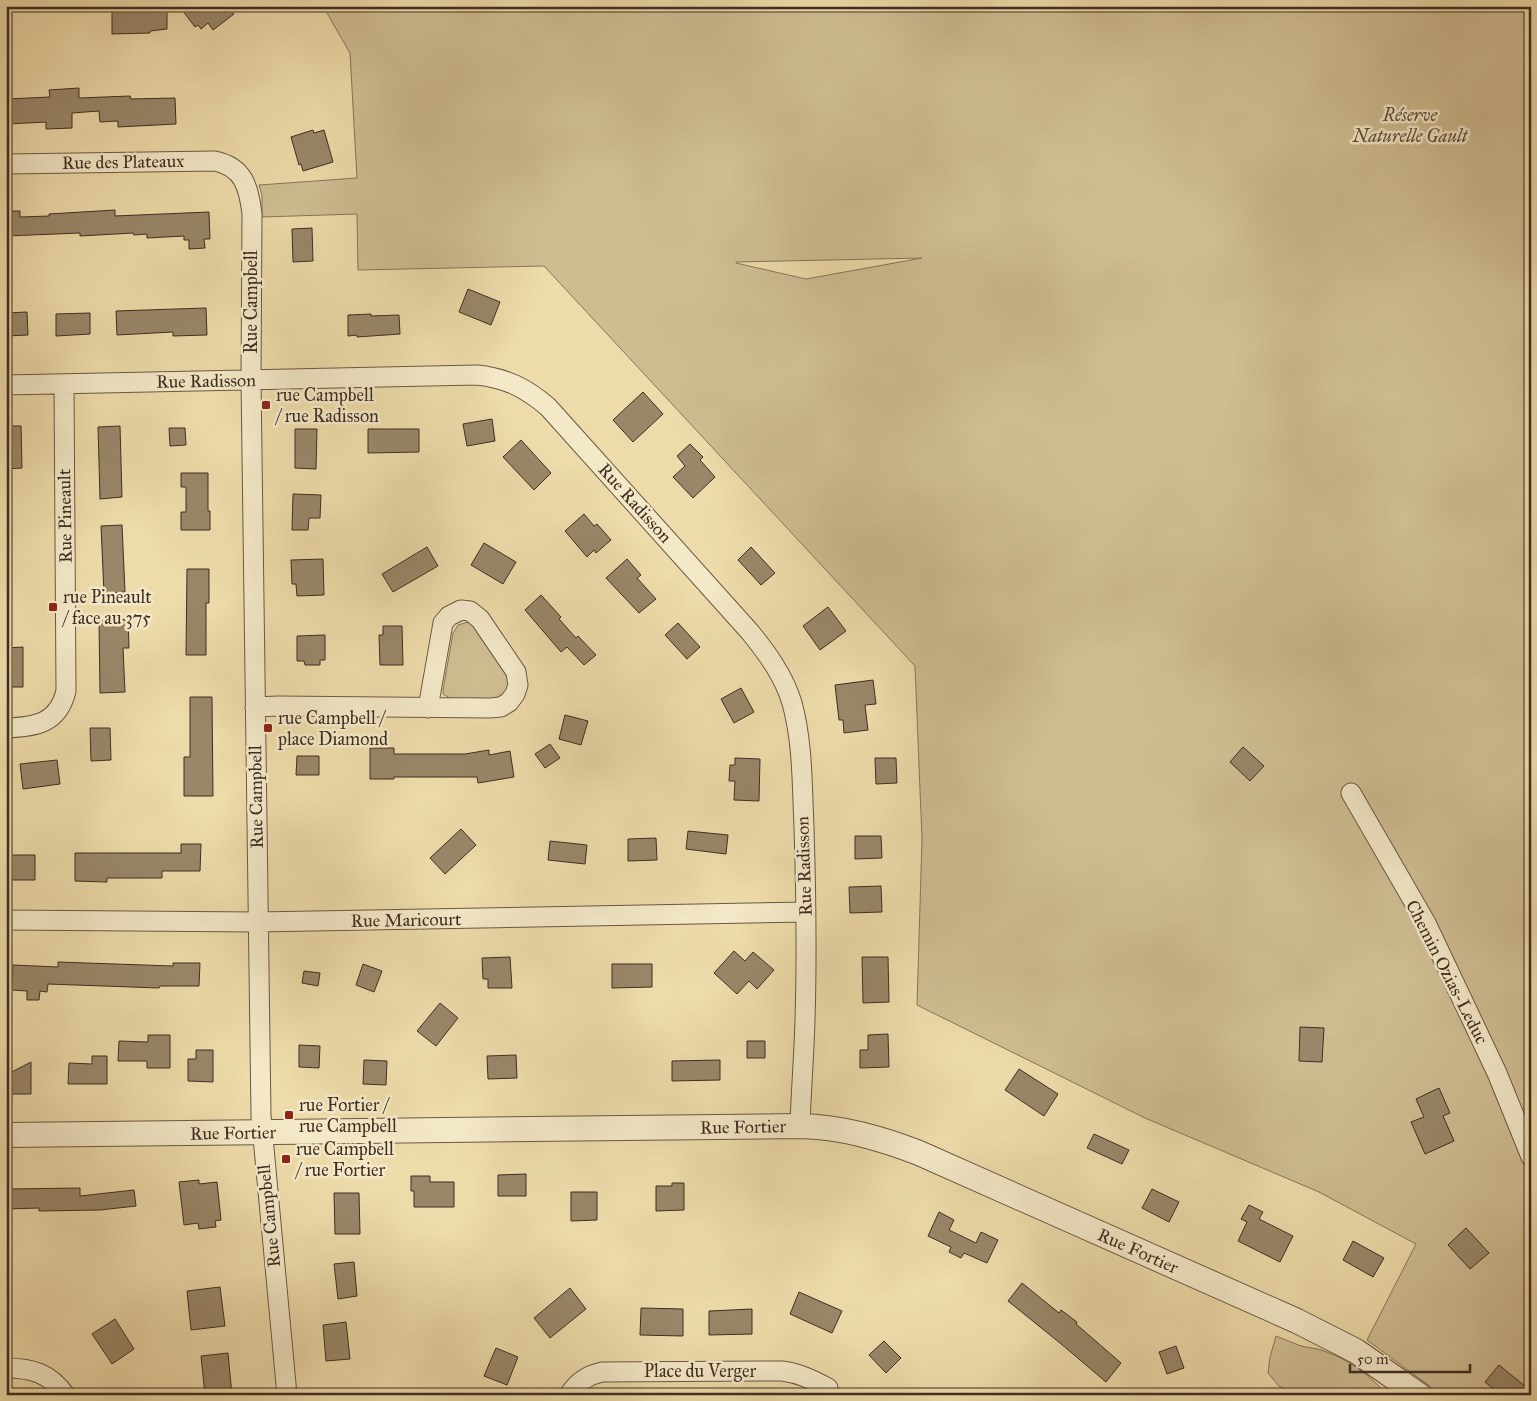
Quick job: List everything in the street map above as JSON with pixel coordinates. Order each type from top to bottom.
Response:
[{"type":"street","name":"Rue des Plateaux","points":[[6,164],[208,161],[221,162],[236,171]]},
{"type":"street","name":"Rue Campbell","points":[[236,171],[247,186],[252,214],[251,380],[262,1133],[287,1395]]},
{"type":"street","name":"Rue Radisson","points":[[6,385],[477,375],[497,378],[518,385],[529,391],[548,407],[750,632],[778,672],[791,702],[799,740],[806,912],[805,1020],[800,1126]]},
{"type":"street","name":"Rue Pineault","points":[[6,728],[32,726],[45,722],[59,709],[66,691],[64,384]]},
{"type":"street","points":[[255,707],[428,708],[496,708],[509,702],[515,694],[518,686],[516,672],[480,619],[470,611],[461,610],[452,613],[444,623],[428,708]]},
{"type":"street","name":"Chemin Ozias-Leduc","points":[[1351,793],[1426,923],[1497,1073],[1531,1157]]},
{"type":"street","name":"Rue Maricourt","points":[[6,920],[258,922],[806,912]]},
{"type":"street","name":"Rue Fortier","points":[[6,1135],[828,1127],[855,1132],[919,1153],[1328,1336],[1356,1351],[1419,1395]]},
{"type":"street","points":[[6,1368],[25,1368],[39,1372],[51,1379],[65,1395]]},
{"type":"street","name":"Place du Verger","points":[[569,1395],[575,1386],[585,1378],[596,1373],[609,1371],[782,1371],[802,1375],[831,1393]]},
{"type":"green space","name":"Réserve Naturelle Gault","points":[[323,6],[1531,6],[1531,1395],[1442,1395],[1367,1340],[1416,1244],[1319,1192],[1145,1118],[917,1005],[922,839],[915,666],[544,266],[358,270],[357,214],[262,217],[262,195],[259,185],[357,178],[350,53]],"holes":[[[922,258],[806,279],[736,262]]]},
{"type":"green space","points":[[468,622],[473,624],[508,675],[508,691],[497,700],[451,699],[443,694],[453,633],[458,625]]},
{"type":"green space","points":[[1276,1336],[1301,1346],[1333,1354],[1350,1363],[1374,1381],[1387,1395],[1295,1395],[1279,1386],[1268,1373]]},
{"type":"building","points":[[112,6],[150,6],[150,12],[167,11],[167,29],[150,31],[150,33],[112,34]]},
{"type":"building","points":[[179,6],[228,6],[234,14],[213,30],[208,23],[201,29],[198,25],[195,27]]},
{"type":"building","points":[[79,88],[79,98],[130,96],[131,99],[175,98],[176,124],[118,127],[118,121],[100,122],[99,111],[72,113],[72,128],[46,129],[46,122],[8,124],[8,121],[6,121],[7,99],[50,97],[49,90]]},
{"type":"building","points":[[313,130],[314,133],[324,130],[333,162],[303,171],[301,164],[299,165],[291,137]]},
{"type":"building","points":[[115,210],[115,216],[209,212],[210,239],[204,239],[205,248],[189,249],[189,240],[184,240],[184,236],[147,238],[147,234],[80,236],[80,233],[6,236],[7,211],[20,211],[20,217]]},
{"type":"building","points":[[312,228],[313,261],[293,262],[292,229]]},
{"type":"building","points":[[468,289],[500,302],[491,325],[459,312]]},
{"type":"building","points":[[206,308],[207,335],[173,336],[173,332],[117,335],[116,311]]},
{"type":"building","points":[[27,312],[28,335],[6,336],[6,313]]},
{"type":"building","points":[[90,313],[90,334],[56,336],[56,314]]},
{"type":"building","points":[[371,314],[371,316],[399,315],[400,334],[348,336],[348,315]]},
{"type":"building","points":[[643,392],[663,414],[633,442],[613,420]]},
{"type":"building","points":[[492,419],[495,441],[467,446],[463,424]]},
{"type":"building","points":[[6,426],[21,426],[22,468],[6,469]]},
{"type":"building","points":[[120,426],[122,497],[100,499],[98,427]]},
{"type":"building","points":[[169,428],[185,428],[186,445],[170,446]]},
{"type":"building","points":[[295,429],[317,429],[316,469],[295,468]]},
{"type":"building","points":[[368,429],[419,429],[419,452],[368,453]]},
{"type":"building","points":[[521,440],[551,473],[534,490],[503,457]]},
{"type":"building","points":[[690,444],[703,457],[700,460],[715,477],[693,498],[673,477],[685,466],[677,456]]},
{"type":"building","points":[[181,473],[208,473],[210,530],[181,530],[181,512],[186,512],[186,487],[181,487]]},
{"type":"building","points":[[293,494],[321,495],[320,518],[309,518],[308,530],[292,530]]},
{"type":"building","points":[[584,514],[594,526],[597,524],[611,540],[596,553],[594,550],[587,557],[565,531]]},
{"type":"building","points":[[122,525],[125,592],[104,593],[101,526]]},
{"type":"building","points":[[484,543],[516,562],[503,584],[471,565]]},
{"type":"building","points":[[427,547],[438,566],[393,592],[382,574]]},
{"type":"building","points":[[751,547],[775,573],[761,585],[738,560]]},
{"type":"building","points":[[323,559],[324,595],[297,596],[296,584],[292,584],[291,560]]},
{"type":"building","points":[[627,559],[641,575],[637,578],[656,599],[639,613],[606,578]]},
{"type":"building","points":[[187,569],[209,569],[209,603],[206,603],[206,655],[186,655]]},
{"type":"building","points":[[541,595],[561,617],[559,619],[576,638],[578,636],[596,655],[584,665],[567,647],[561,652],[525,610]]},
{"type":"building","points":[[828,607],[846,631],[820,650],[803,626]]},
{"type":"building","points":[[128,619],[129,648],[123,648],[125,692],[100,693],[99,621]]},
{"type":"building","points":[[678,623],[700,647],[687,659],[665,635]]},
{"type":"building","points":[[383,626],[402,626],[403,665],[380,665],[379,635],[383,635]]},
{"type":"building","points":[[325,635],[325,660],[320,660],[320,665],[305,665],[304,661],[297,661],[297,636]]},
{"type":"building","points":[[23,647],[23,687],[6,687],[6,648]]},
{"type":"building","points":[[873,680],[876,704],[865,705],[868,730],[844,733],[843,720],[839,720],[835,685]]},
{"type":"building","points":[[741,688],[754,712],[734,723],[721,699]]},
{"type":"building","points":[[190,697],[212,697],[213,796],[184,796],[184,757],[190,757]]},
{"type":"building","points":[[565,715],[588,721],[581,745],[559,739]]},
{"type":"building","points":[[90,728],[110,728],[111,760],[91,761]]},
{"type":"building","points":[[550,744],[560,758],[545,768],[535,754]]},
{"type":"building","points":[[1243,747],[1264,766],[1250,781],[1230,762]]},
{"type":"building","points":[[370,748],[394,748],[394,754],[465,754],[489,750],[489,755],[510,751],[514,777],[478,783],[477,777],[394,777],[394,779],[370,779]]},
{"type":"building","points":[[297,756],[319,756],[319,775],[296,775]]},
{"type":"building","points":[[735,758],[760,759],[759,801],[734,800],[735,781],[729,781],[730,765],[735,765]]},
{"type":"building","points":[[875,758],[896,758],[897,783],[876,784]]},
{"type":"building","points":[[57,760],[60,784],[23,789],[20,764]]},
{"type":"building","points":[[461,829],[476,845],[445,874],[430,858]]},
{"type":"building","points":[[688,831],[728,835],[726,854],[686,849]]},
{"type":"building","points":[[855,836],[881,836],[882,858],[855,859]]},
{"type":"building","points":[[656,838],[657,860],[628,861],[628,839]]},
{"type":"building","points":[[550,841],[587,845],[585,864],[548,860]]},
{"type":"building","points":[[181,844],[201,844],[200,871],[162,871],[162,878],[107,878],[107,882],[75,881],[75,853],[181,853]]},
{"type":"building","points":[[6,855],[35,855],[35,880],[6,880]]},
{"type":"building","points":[[881,886],[882,912],[850,913],[849,887]]},
{"type":"building","points":[[734,951],[745,961],[753,952],[774,970],[757,989],[749,981],[737,994],[714,973]]},
{"type":"building","points":[[510,957],[512,988],[488,988],[488,979],[483,979],[482,958]]},
{"type":"building","points":[[862,957],[888,957],[889,1002],[863,1003]]},
{"type":"building","points":[[58,962],[173,966],[173,963],[200,963],[199,986],[160,986],[159,988],[48,984],[47,992],[40,991],[39,1000],[27,1000],[27,991],[12,990],[13,965],[58,967]]},
{"type":"building","points":[[363,964],[382,971],[374,992],[356,985]]},
{"type":"building","points":[[612,964],[652,964],[652,987],[612,988]]},
{"type":"building","points":[[304,971],[320,973],[318,986],[302,983]]},
{"type":"building","points":[[440,1003],[458,1018],[436,1046],[417,1031]]},
{"type":"building","points":[[1300,1027],[1324,1028],[1322,1062],[1299,1061]]},
{"type":"building","points":[[888,1034],[889,1067],[860,1068],[860,1050],[868,1050],[868,1035]]},
{"type":"building","points":[[148,1035],[170,1035],[170,1068],[147,1068],[147,1061],[118,1061],[119,1041],[148,1042]]},
{"type":"building","points":[[747,1041],[765,1041],[765,1058],[747,1058]]},
{"type":"building","points":[[299,1045],[320,1046],[319,1068],[299,1067]]},
{"type":"building","points":[[196,1050],[213,1050],[213,1082],[188,1081],[188,1059],[196,1059]]},
{"type":"building","points":[[516,1055],[517,1078],[488,1079],[487,1056]]},
{"type":"building","points":[[92,1056],[107,1056],[107,1084],[68,1084],[69,1063],[92,1064]]},
{"type":"building","points":[[364,1060],[387,1061],[386,1085],[363,1084]]},
{"type":"building","points":[[720,1060],[720,1080],[672,1081],[672,1061]]},
{"type":"building","points":[[31,1062],[31,1094],[6,1094],[6,1075]]},
{"type":"building","points":[[1019,1069],[1058,1094],[1044,1116],[1005,1090]]},
{"type":"building","points":[[1439,1088],[1450,1113],[1443,1116],[1454,1141],[1425,1154],[1411,1122],[1424,1117],[1416,1099]]},
{"type":"building","points":[[1094,1134],[1129,1150],[1122,1164],[1087,1148]]},
{"type":"building","points":[[526,1174],[526,1196],[498,1196],[498,1175]]},
{"type":"building","points":[[411,1176],[430,1176],[430,1182],[454,1182],[454,1207],[414,1207],[414,1191],[411,1191]]},
{"type":"building","points":[[199,1180],[199,1184],[217,1182],[221,1220],[215,1221],[216,1227],[199,1229],[198,1223],[184,1225],[179,1182]]},
{"type":"building","points":[[672,1183],[684,1183],[684,1210],[656,1211],[656,1186],[672,1186]]},
{"type":"building","points":[[80,1188],[80,1196],[134,1190],[136,1206],[100,1210],[39,1211],[39,1208],[6,1209],[6,1189]]},
{"type":"building","points":[[1152,1189],[1179,1202],[1169,1222],[1142,1208]]},
{"type":"building","points":[[571,1192],[597,1192],[597,1220],[571,1221]]},
{"type":"building","points":[[334,1193],[359,1193],[360,1234],[335,1234]]},
{"type":"building","points":[[1249,1205],[1263,1212],[1259,1219],[1293,1236],[1280,1262],[1238,1241],[1247,1222],[1241,1219]]},
{"type":"building","points":[[939,1212],[954,1220],[949,1230],[976,1243],[981,1232],[998,1240],[987,1263],[964,1253],[961,1258],[949,1252],[951,1247],[928,1236]]},
{"type":"building","points":[[1466,1228],[1489,1253],[1470,1269],[1448,1245]]},
{"type":"building","points":[[1353,1241],[1384,1258],[1373,1277],[1343,1260]]},
{"type":"building","points":[[354,1262],[357,1296],[338,1299],[334,1264]]},
{"type":"building","points":[[1022,1283],[1059,1313],[1061,1310],[1077,1322],[1076,1324],[1121,1363],[1106,1382],[1008,1301]]},
{"type":"building","points":[[220,1287],[225,1326],[191,1330],[187,1291]]},
{"type":"building","points":[[570,1288],[586,1309],[550,1338],[534,1318]]},
{"type":"building","points":[[799,1292],[842,1311],[832,1333],[790,1314]]},
{"type":"building","points":[[641,1308],[683,1309],[683,1336],[640,1335]]},
{"type":"building","points":[[752,1309],[752,1334],[709,1335],[709,1311]]},
{"type":"building","points":[[115,1319],[134,1349],[112,1364],[92,1334]]},
{"type":"building","points":[[346,1322],[350,1359],[326,1361],[323,1325]]},
{"type":"building","points":[[884,1341],[901,1358],[886,1373],[869,1355]]},
{"type":"building","points":[[1176,1346],[1184,1368],[1167,1374],[1159,1352]]},
{"type":"building","points":[[496,1348],[518,1357],[507,1385],[484,1376]]},
{"type":"building","points":[[228,1353],[232,1395],[205,1395],[201,1356]]},
{"type":"building","points":[[1499,1365],[1531,1391],[1531,1395],[1501,1395],[1485,1382]]},
{"type":"place","name":"rue Campbell / rue Radisson","points":[[266,405]]},
{"type":"place","name":"rue Pineault / face au 375","points":[[53,607]]},
{"type":"place","name":"rue Campbell / place Diamond","points":[[268,728]]},
{"type":"place","name":"rue Fortier / rue Campbell","points":[[289,1115]]},
{"type":"place","name":"rue Campbell / rue Fortier","points":[[286,1159]]}]
